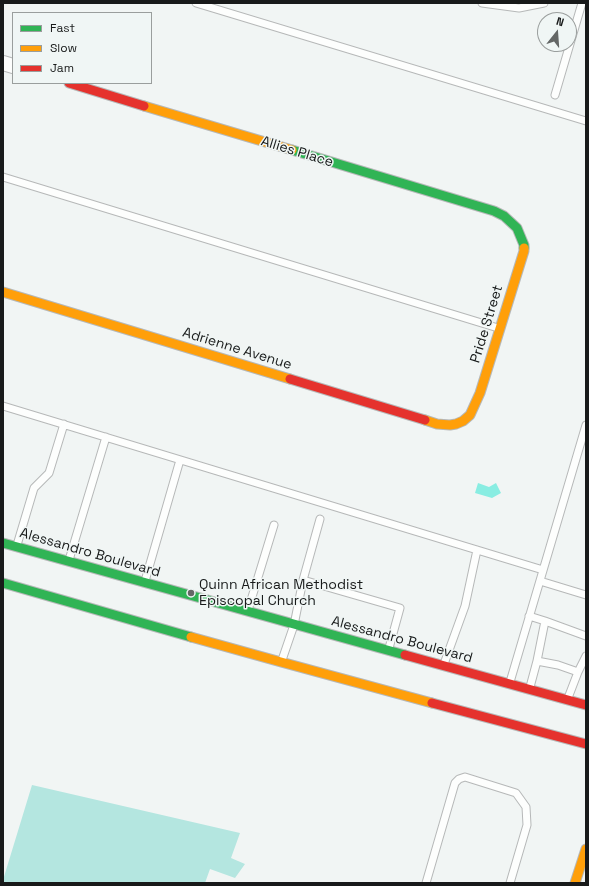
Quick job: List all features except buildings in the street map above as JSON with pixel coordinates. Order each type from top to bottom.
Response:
[{"type":"main road","name":"Allies Place","points":[[72,84],[494,211],[500,213],[509,220],[519,231]]},
{"type":"main road","name":"Pride Street","points":[[463,421],[470,415],[477,402],[524,251],[523,239],[519,231]]},
{"type":"main road","name":"Adrienne Avenue","points":[[3,292],[429,422],[450,425],[463,421]]},
{"type":"main road","name":"Alessandro Boulevard","points":[[3,544],[586,705]]},
{"type":"main road","points":[[3,583],[281,662],[586,744]]},
{"type":"main road","points":[[575,883],[586,849]]},
{"type":"lane","points":[[196,3],[586,121]]},
{"type":"lane","points":[[482,3],[519,8],[544,3]]},
{"type":"lane","points":[[555,95],[582,3]]},
{"type":"lane","points":[[3,178],[500,328]]},
{"type":"lane","points":[[3,406],[543,570]]},
{"type":"lane","points":[[16,547],[34,488],[49,473],[64,424]]},
{"type":"lane","points":[[510,684],[586,425]]},
{"type":"lane","points":[[68,562],[106,437]]},
{"type":"lane","points":[[144,583],[180,460]]},
{"type":"lane","points":[[281,662],[294,625],[303,580],[320,519]]},
{"type":"lane","points":[[247,612],[274,525]]},
{"type":"lane","points":[[443,666],[465,606],[478,550]]},
{"type":"lane","points":[[303,580],[400,608],[388,651]]},
{"type":"lane","points":[[540,581],[586,595]]},
{"type":"lane","points":[[529,616],[586,636]]},
{"type":"lane","points":[[529,689],[545,621]]},
{"type":"lane","points":[[567,700],[586,656]]},
{"type":"lane","points":[[536,661],[558,665],[578,672]]},
{"type":"lane","points":[[426,883],[455,783],[459,779],[466,777],[516,793],[526,807],[527,825],[510,883]]},
{"type":"shaded area","points":[[32,785],[240,833],[231,858],[245,864],[235,878],[210,869],[205,883],[3,883]]},
{"type":"water","points":[[478,483],[489,487],[496,483],[501,493],[492,498],[475,493]]},
{"type":"traffic: fast","points":[[292,150],[494,211],[504,216],[517,228],[524,248]]},
{"type":"traffic: fast","points":[[3,543],[405,655]]},
{"type":"traffic: fast","points":[[3,583],[191,637]]},
{"type":"traffic: slow","points":[[144,106],[292,150]]},
{"type":"traffic: slow","points":[[425,420],[437,424],[450,425],[463,421],[470,415],[480,393],[524,248]]},
{"type":"traffic: slow","points":[[3,292],[290,379]]},
{"type":"traffic: slow","points":[[191,637],[432,703]]},
{"type":"traffic: slow","points":[[575,883],[586,849]]},
{"type":"traffic: jam","points":[[72,84],[144,106]]},
{"type":"traffic: jam","points":[[290,379],[425,420]]},
{"type":"traffic: jam","points":[[405,655],[586,705]]},
{"type":"traffic: jam","points":[[432,703],[586,744]]},
{"type":"place","name":"Quinn African Methodist Episcopal Church","points":[[191,593]]}]
